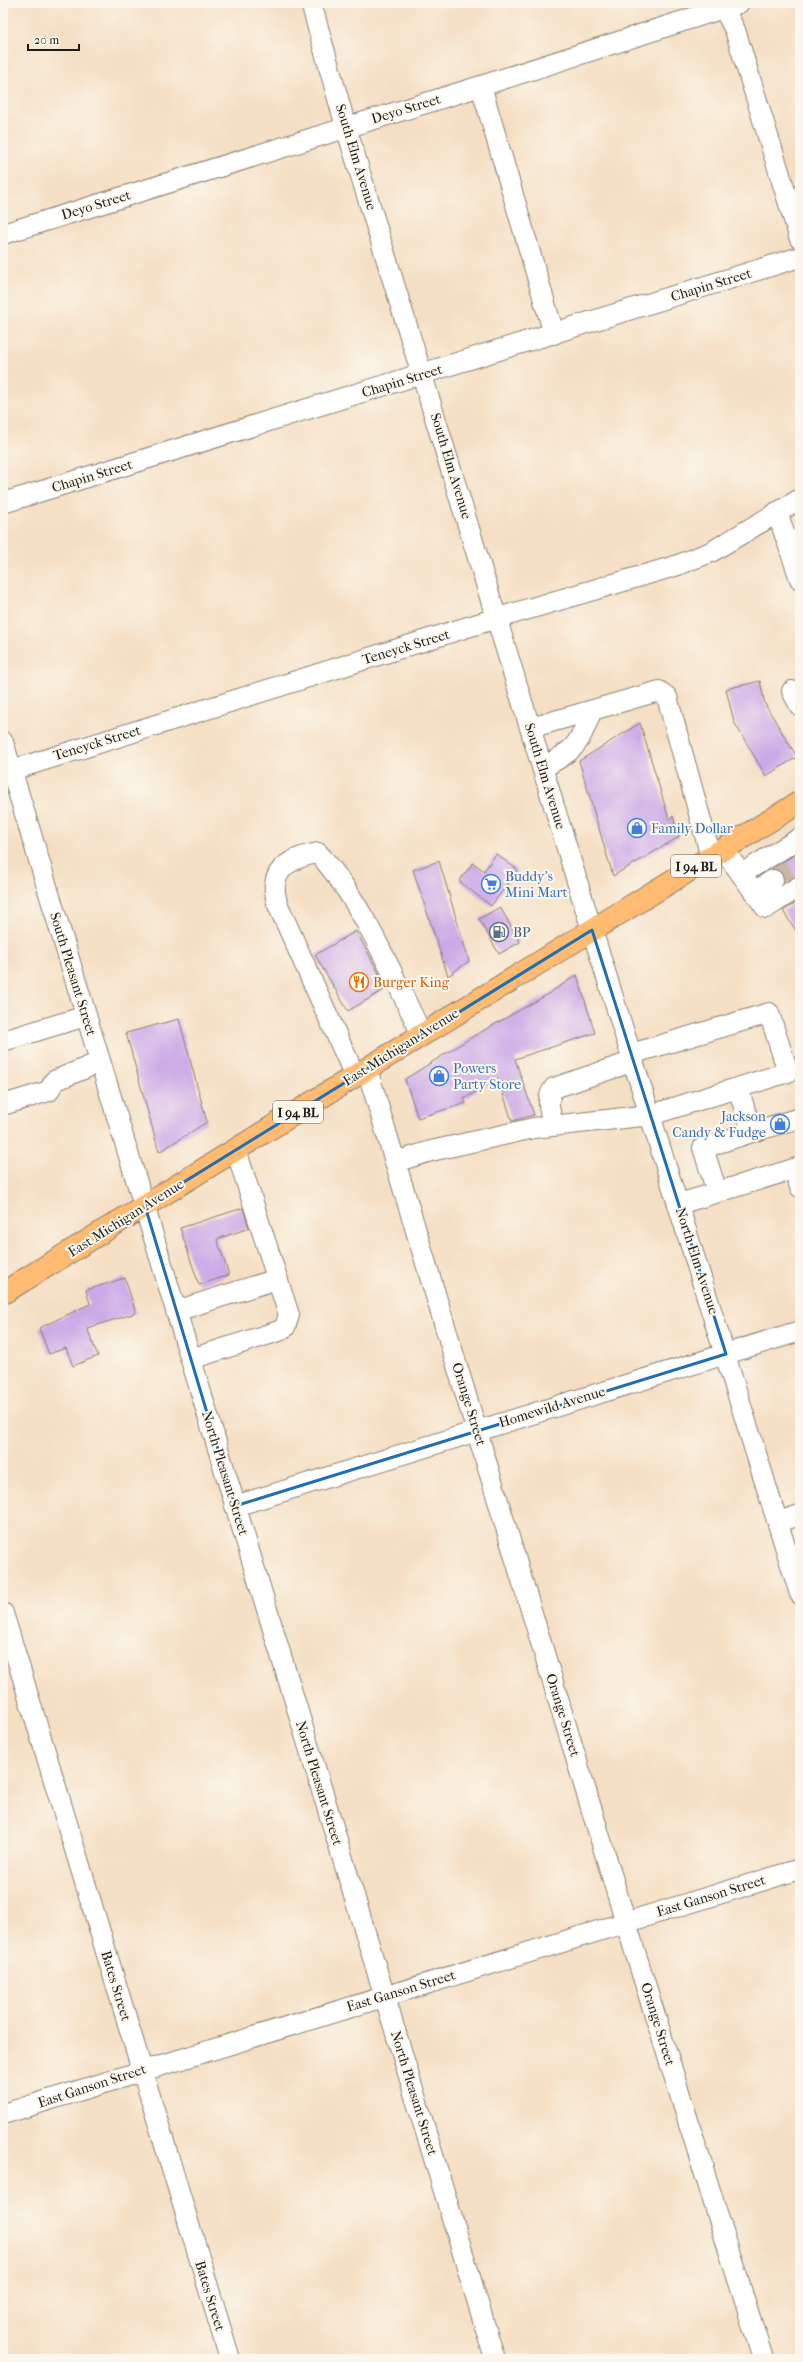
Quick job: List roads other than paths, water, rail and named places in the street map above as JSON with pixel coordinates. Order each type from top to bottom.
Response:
[{"type":"main road","name":"East Michigan Avenue","points":[[3,1293],[800,803]]},
{"type":"street","name":"South Elm Avenue","points":[[311,3],[346,127],[424,375],[496,618],[592,930]]},
{"type":"street","name":"Deyo Street","points":[[3,234],[481,86],[727,5]]},
{"type":"street","points":[[727,5],[800,239]]},
{"type":"street","points":[[481,86],[554,334]]},
{"type":"street","name":"Chapin Street","points":[[3,503],[424,375],[800,257]]},
{"type":"street","name":"Teneyck Street","points":[[7,772],[496,618],[675,566],[711,552],[800,499]]},
{"type":"street","points":[[777,512],[800,579]]},
{"type":"street","points":[[530,728],[659,691],[667,697],[717,853],[741,874],[766,908],[800,886]]},
{"type":"street","points":[[542,768],[569,753],[579,742],[592,710]]},
{"type":"street","name":"South Pleasant Street","points":[[3,742],[7,772],[86,1016],[145,1206]]},
{"type":"street","points":[[741,874],[800,838]]},
{"type":"street","name":"Orange Street","points":[[422,1035],[380,950],[337,873],[318,853],[301,855],[281,868],[275,884],[277,903],[361,1073],[395,1162],[626,1923],[763,2359]]},
{"type":"street","points":[[754,892],[773,880]]},
{"type":"street","name":"North Elm Avenue","points":[[592,930],[800,1594]]},
{"type":"street","points":[[395,1162],[431,1151],[553,1125],[651,1115],[788,1072],[769,1013],[632,1058],[554,1088],[549,1095],[553,1125]]},
{"type":"street","points":[[3,1041],[86,1016]]},
{"type":"street","points":[[3,1105],[49,1091],[54,1081],[100,1062]]},
{"type":"street","points":[[738,1088],[752,1132]]},
{"type":"street","points":[[717,1192],[703,1148],[800,1118]]},
{"type":"street","points":[[191,1360],[279,1332],[285,1327],[289,1315],[236,1150]]},
{"type":"street","points":[[679,1204],[717,1192],[798,1174]]},
{"type":"street","name":"North Pleasant Street","points":[[145,1206],[495,2359]]},
{"type":"street","points":[[176,1311],[277,1279]]},
{"type":"street","name":"Homewild Avenue","points":[[236,1506],[800,1331]]},
{"type":"street","points":[[778,1522],[800,1515]]},
{"type":"street","name":"Bates Street","points":[[3,1613],[230,2359]]},
{"type":"street","name":"East Ganson Street","points":[[3,2114],[141,2070],[800,1869]]},
{"type":"tunnel","points":[[773,880],[800,863]]},
{"type":"place","name":"Family Dollar","points":[[637,828]]},
{"type":"place","name":"Buddy's Mini Mart","points":[[491,884]]},
{"type":"place","name":"BP","points":[[499,932]]},
{"type":"place","name":"Burger King","points":[[359,982]]},
{"type":"place","name":"Powers Party Store","points":[[439,1076]]},
{"type":"place","name":"Jackson Candy & Fudge","points":[[780,1124]]}]
